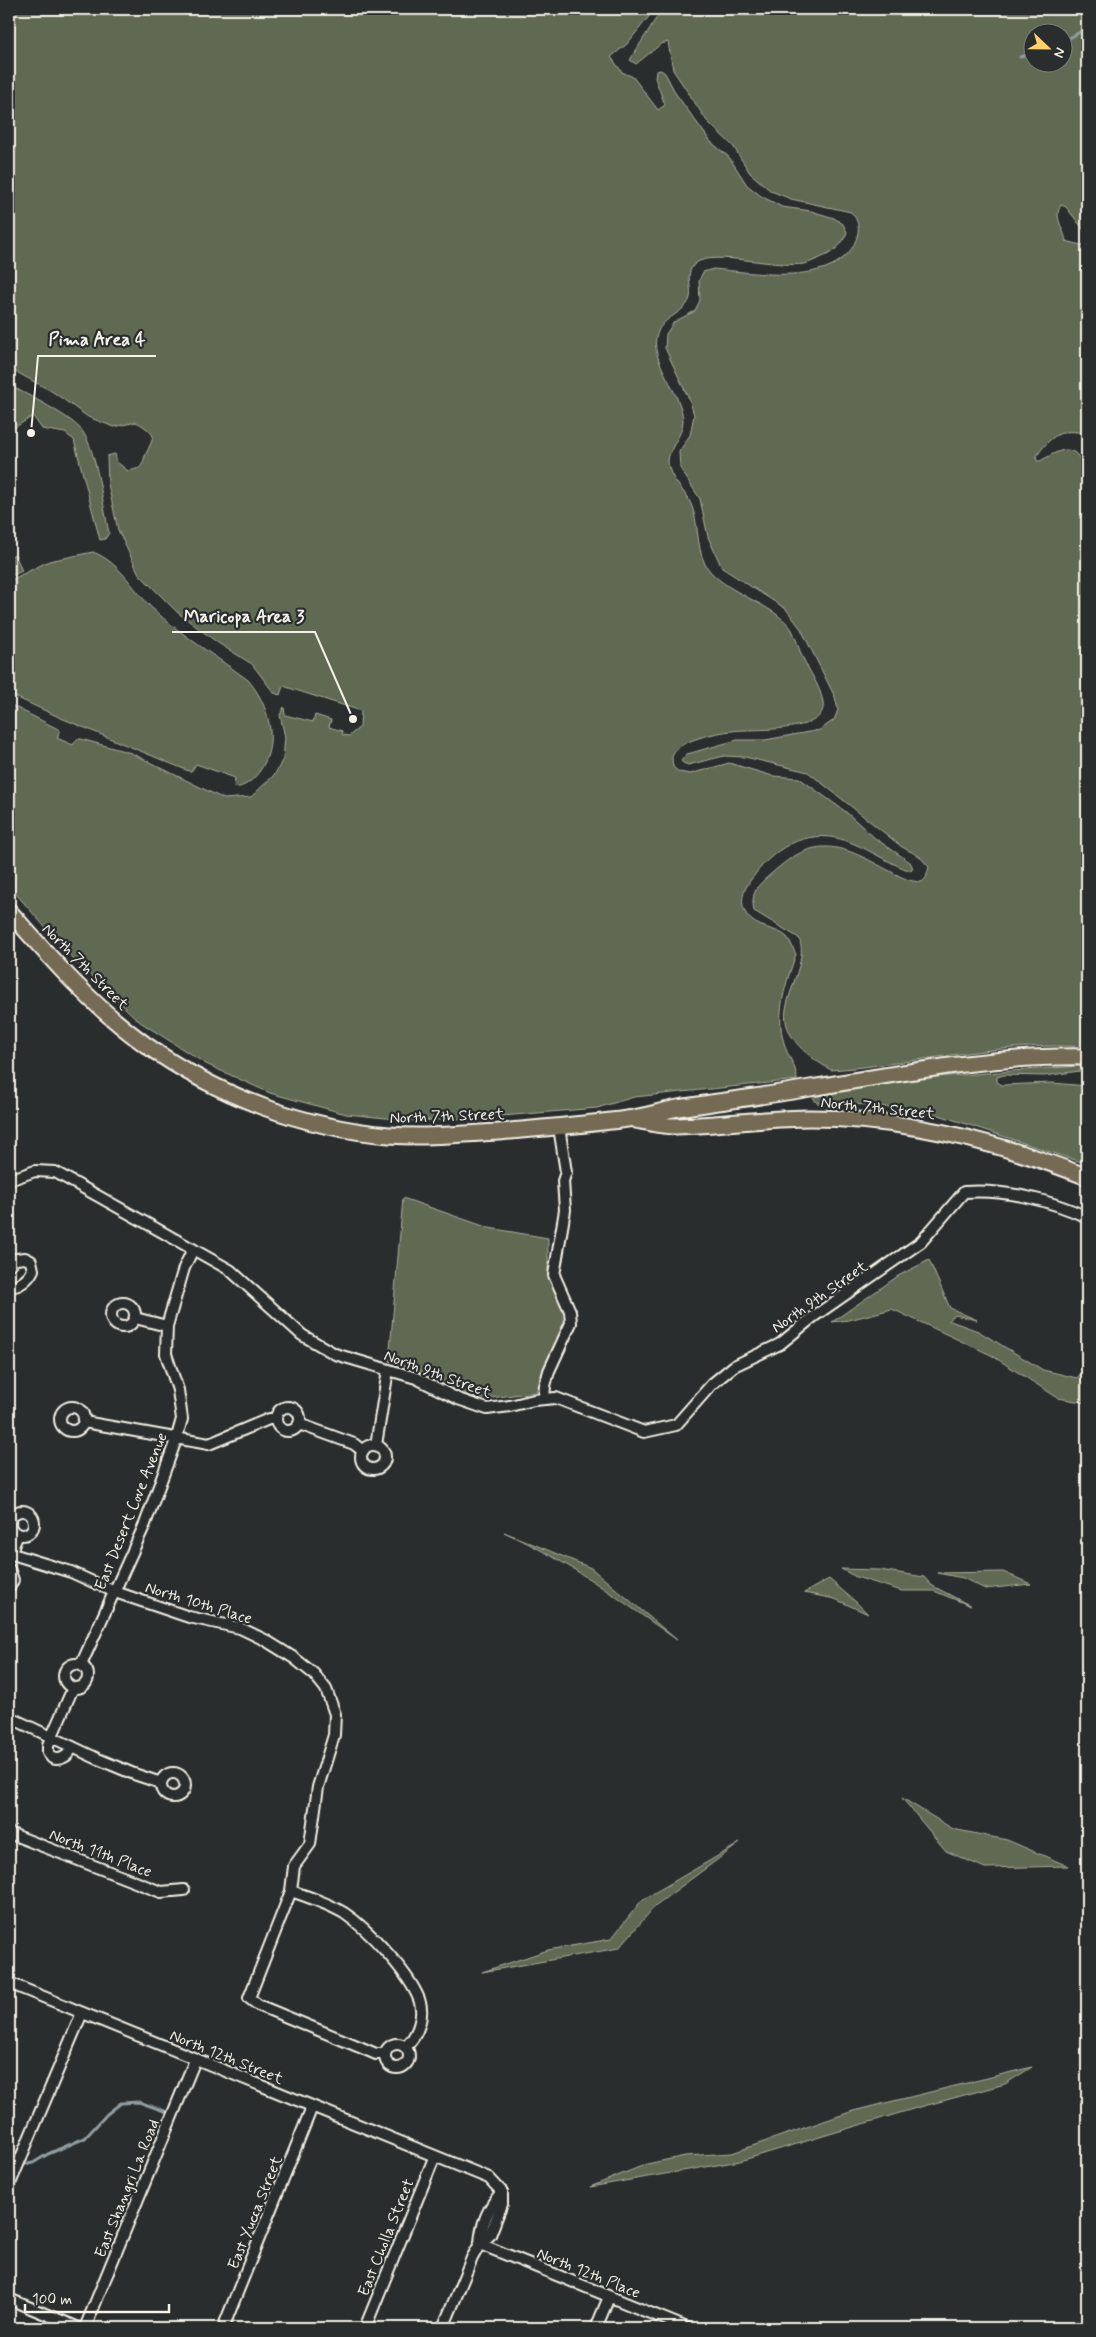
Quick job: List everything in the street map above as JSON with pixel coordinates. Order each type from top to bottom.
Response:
[{"type":"main road","name":"North 7th Street","points":[[9,911],[71,979],[131,1034],[192,1074],[253,1103],[327,1125],[390,1135],[448,1136],[559,1127],[630,1119],[676,1108],[808,1089],[949,1064],[1018,1058],[1087,1057]]},
{"type":"main road","name":"North 7th Street","points":[[630,1119],[676,1126],[807,1118],[854,1119],[895,1123],[963,1137],[1008,1149],[1087,1176]]},
{"type":"street","points":[[544,1398],[549,1371],[571,1323],[570,1311],[554,1275],[565,1210],[563,1181],[566,1172],[559,1127]]},
{"type":"street","name":"North 9th Street","points":[[9,1180],[35,1170],[55,1172],[230,1270],[302,1336],[335,1354],[416,1378],[458,1399],[487,1409],[544,1398],[556,1398],[644,1432],[676,1425],[712,1384],[734,1366],[780,1344],[826,1307],[921,1242],[964,1192],[985,1190],[1035,1199],[1087,1217]]},
{"type":"street","name":"East Desert Cove Avenue","points":[[73,1688],[67,1684],[64,1674],[70,1666],[81,1665],[115,1592],[145,1524],[182,1419],[178,1390],[166,1354],[168,1326],[184,1268],[193,1249]]},
{"type":"street","points":[[9,1264],[16,1259],[25,1258],[30,1262],[33,1270],[30,1276],[18,1286],[9,1286]]},
{"type":"street","points":[[135,1318],[168,1326]]},
{"type":"street","points":[[376,1445],[388,1370]]},
{"type":"street","points":[[288,1406],[298,1412],[299,1424],[293,1430],[285,1431],[278,1427],[275,1419],[278,1412],[288,1406]]},
{"type":"street","points":[[84,1422],[176,1440],[209,1444],[269,1419],[275,1419]]},
{"type":"street","points":[[299,1424],[354,1444],[362,1451]]},
{"type":"street","points":[[376,1445],[385,1453],[385,1461],[380,1467],[372,1470],[365,1466],[361,1459],[362,1451],[367,1447],[376,1445]]},
{"type":"street","name":"North 10th Place","points":[[18,1534],[9,1554],[71,1572],[115,1592],[189,1617],[240,1628],[265,1640],[294,1658],[314,1674],[326,1689],[335,1714],[334,1735],[318,1787],[310,1844],[294,1866],[291,1891]]},
{"type":"street","points":[[9,1568],[13,1580],[9,1588]]},
{"type":"street","points":[[72,1747],[65,1757],[58,1760],[52,1758],[48,1750],[51,1738],[73,1688],[83,1686],[88,1680],[86,1669],[81,1665]]},
{"type":"street","points":[[9,1717],[51,1738],[134,1774],[161,1783]]},
{"type":"street","name":"North 11th Place","points":[[9,1833],[161,1892],[184,1890]]},
{"type":"street","points":[[385,2054],[376,2054],[258,2005],[249,1998],[291,1891],[343,1913],[367,1930],[390,1957],[417,1994],[422,2012],[415,2036],[405,2047]]},
{"type":"street","name":"North 12th Street","points":[[9,1983],[434,2158],[489,2178],[502,2192],[502,2204],[490,2235],[480,2244]]},
{"type":"street","points":[[9,2186],[82,2013]]},
{"type":"street","points":[[398,2044],[405,2047],[409,2054],[409,2059],[403,2067],[390,2066],[385,2059],[385,2054],[392,2045],[398,2044]]},
{"type":"street","name":"East Shangri La Road","points":[[85,2328],[195,2060]]},
{"type":"street","name":"East Yucca Street","points":[[223,2328],[312,2108]]},
{"type":"street","name":"East Cholla Street","points":[[365,2328],[434,2158]]},
{"type":"street","points":[[443,2328],[480,2244]]},
{"type":"street","name":"North 12th Place","points":[[480,2244],[687,2328]]},
{"type":"street","points":[[596,2328],[609,2297]]},
{"type":"street","points":[[9,2299],[79,2328]]},
{"type":"green space","points":[[9,9],[655,9],[627,44],[611,57],[622,72],[633,77],[658,110],[665,105],[655,78],[656,71],[661,70],[665,73],[676,94],[711,142],[729,157],[747,185],[761,196],[782,207],[811,211],[834,218],[843,224],[847,232],[840,245],[829,254],[806,264],[793,265],[717,258],[704,259],[696,263],[692,268],[689,278],[690,299],[683,308],[659,329],[656,344],[661,366],[682,411],[681,432],[670,452],[669,468],[694,511],[700,550],[705,564],[711,572],[728,586],[768,608],[789,626],[823,702],[822,713],[814,720],[802,725],[786,728],[726,732],[690,741],[676,749],[672,759],[673,767],[679,772],[690,774],[729,763],[773,776],[799,778],[846,812],[876,839],[910,862],[913,868],[911,871],[852,843],[823,836],[796,841],[784,847],[763,865],[747,886],[743,895],[743,905],[747,915],[756,923],[787,937],[796,954],[783,998],[781,1020],[784,1043],[797,1075],[797,1080],[634,1097],[597,1108],[490,1117],[416,1121],[346,1114],[270,1093],[206,1064],[140,1022],[74,960],[9,886],[9,704],[60,730],[57,738],[73,745],[77,739],[81,739],[131,753],[224,799],[251,797],[275,774],[283,759],[285,737],[280,715],[284,707],[285,715],[313,722],[315,715],[331,720],[329,727],[342,731],[343,735],[349,736],[360,727],[361,711],[283,686],[280,695],[274,693],[252,664],[218,643],[177,612],[139,574],[118,530],[108,484],[107,456],[115,454],[117,462],[128,471],[138,468],[142,465],[151,444],[152,434],[136,422],[114,427],[88,417],[53,392],[9,368]]},
{"type":"green space","points":[[662,9],[1087,9],[1087,234],[1066,207],[1061,205],[1058,214],[1066,241],[1081,245],[1087,244],[1087,434],[1070,432],[1057,435],[1046,444],[1036,457],[1037,461],[1040,461],[1058,452],[1068,450],[1077,455],[1082,463],[1087,466],[1087,1047],[1023,1047],[831,1070],[806,1053],[788,1029],[786,1009],[800,962],[799,938],[754,911],[753,899],[759,885],[787,861],[801,852],[815,848],[841,849],[870,860],[903,878],[917,882],[922,882],[926,878],[929,867],[919,856],[902,847],[808,772],[745,757],[724,756],[688,765],[681,761],[687,754],[737,740],[765,740],[820,730],[834,720],[838,710],[835,697],[801,629],[786,609],[722,568],[708,537],[700,499],[680,468],[679,452],[690,435],[694,415],[690,401],[665,348],[666,334],[674,322],[695,311],[700,300],[699,281],[703,272],[713,269],[770,274],[813,272],[831,266],[846,255],[856,240],[858,225],[851,212],[791,199],[771,191],[750,173],[733,146],[707,121],[673,70],[668,42],[661,44],[636,64],[630,60]]},
{"type":"green space","points":[[9,385],[60,413],[83,432],[92,453],[99,480],[109,533],[105,539],[100,540],[74,440],[65,433],[42,429],[33,416],[9,431]]},
{"type":"green space","points":[[93,552],[103,557],[119,570],[164,619],[248,680],[255,690],[266,712],[270,737],[265,761],[259,772],[248,783],[234,788],[235,778],[196,764],[191,772],[61,718],[9,694],[9,581],[49,561]]},
{"type":"green space","points":[[15,554],[22,571],[9,577],[9,557]]},
{"type":"green space","points":[[1087,1066],[1087,1070],[1044,1076],[1004,1075],[997,1077],[997,1082],[1002,1085],[1052,1083],[1087,1086],[1087,1164],[939,1115],[872,1105],[817,1103],[812,1096],[922,1078]]},
{"type":"green space","points":[[403,1198],[489,1228],[548,1238],[548,1274],[567,1316],[536,1392],[483,1399],[469,1396],[431,1374],[389,1361]]},
{"type":"green space","points":[[929,1260],[950,1308],[977,1320],[955,1315],[948,1320],[978,1331],[1043,1370],[1077,1378],[1087,1366],[1087,1403],[1058,1398],[991,1355],[892,1309],[849,1320],[832,1322],[898,1276]]},
{"type":"green space","points":[[504,1532],[591,1568],[677,1640],[572,1568],[528,1543]]},
{"type":"green space","points":[[841,1569],[880,1570],[924,1577],[931,1585],[971,1606],[934,1591],[902,1591],[856,1577]]},
{"type":"green space","points":[[1003,1572],[1031,1584],[985,1589],[963,1578],[937,1573]]},
{"type":"green space","points":[[829,1579],[868,1614],[835,1599],[804,1593]]},
{"type":"green space","points":[[902,1798],[953,1829],[1007,1840],[1068,1866],[985,1868],[946,1851]]},
{"type":"green space","points":[[740,1843],[656,1905],[619,1948],[482,1972],[548,1950],[611,1939],[642,1900]]},
{"type":"green space","points":[[1032,2067],[1005,2084],[913,2109],[740,2161],[590,2187],[647,2164],[685,2156],[732,2153],[853,2111]]},
{"type":"waterway","points":[[1074,35],[1087,28]]},
{"type":"waterway","points":[[1020,57],[1024,56]]},
{"type":"waterway","points":[[21,2165],[33,2163],[48,2154],[85,2138],[107,2114],[121,2103],[139,2102],[170,2113]]},
{"type":"place","name":"Pima Area 4","points":[[31,433]]},
{"type":"place","name":"Maricopa Area 3","points":[[353,719]]}]
